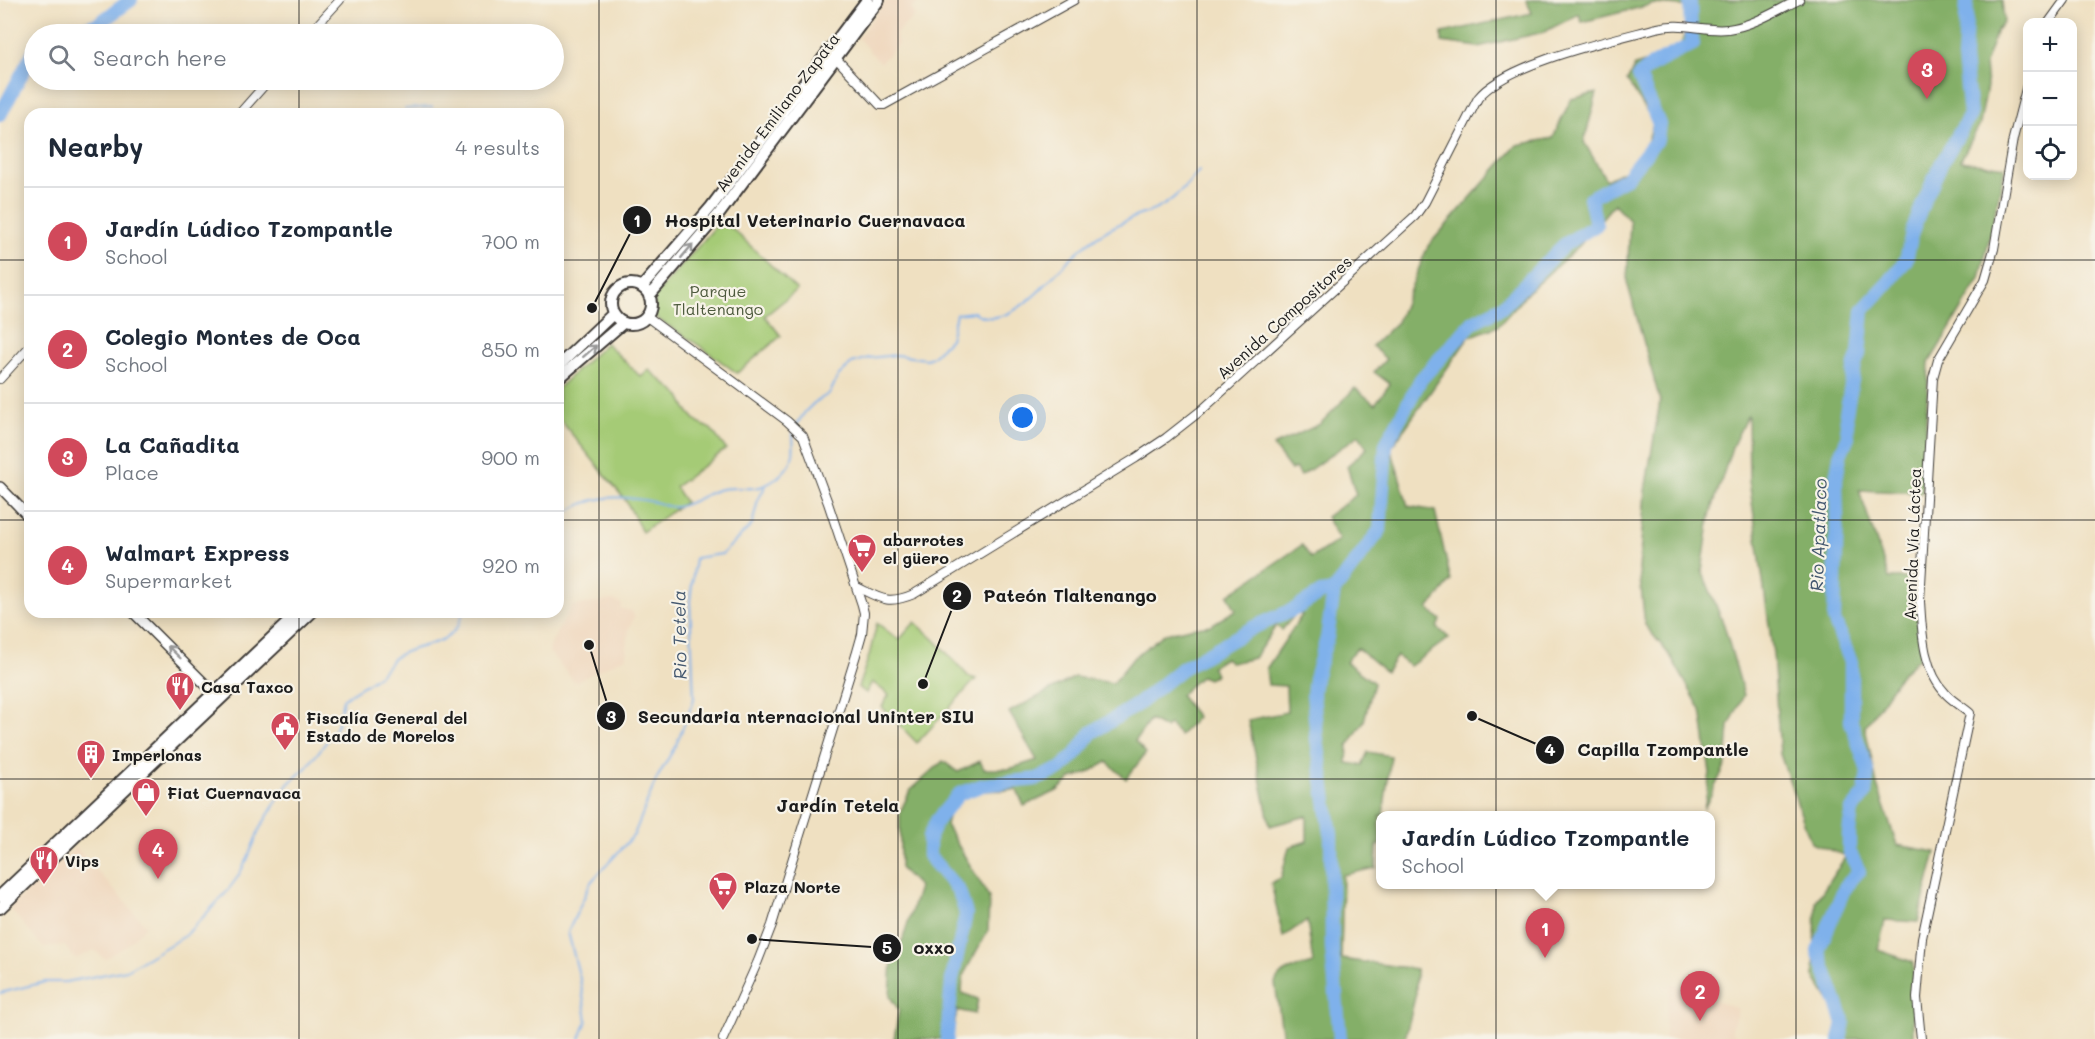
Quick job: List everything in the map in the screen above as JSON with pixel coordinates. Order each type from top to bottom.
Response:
[{"type":"main road","name":"Avenida Emiliano Zapata","points":[[833,55],[867,0]]},
{"type":"main road","name":"Avenida Emiliano Zapata","points":[[646,291],[879,0]]},
{"type":"main road","points":[[632,284],[646,291],[651,307],[646,317],[636,324],[623,323],[613,314],[611,301],[617,290],[632,284]]},
{"type":"main road","points":[[564,360],[613,314]]},
{"type":"main road","points":[[564,374],[623,323]]},
{"type":"main road","points":[[0,487],[24,512]]},
{"type":"main road","points":[[139,618],[214,693]]},
{"type":"main road","points":[[0,908],[214,693],[293,618]]},
{"type":"main road","points":[[0,896],[305,618]]},
{"type":"street","points":[[318,24],[340,0]]},
{"type":"street","points":[[833,55],[880,105],[884,105],[1074,0]]},
{"type":"street","name":"Avenida Compositores","points":[[857,587],[888,601],[914,594],[1136,458],[1203,409],[1415,216],[1425,202],[1473,105],[1483,91],[1525,67],[1666,25],[1718,29],[1737,27],[1799,0]]},
{"type":"street","points":[[2052,18],[2065,0]]},
{"type":"street","points":[[244,108],[260,90]]},
{"type":"street","name":"Avenida Vía Láctea","points":[[1921,1039],[1917,998],[1922,938],[1970,713],[1947,695],[1938,682],[1927,660],[1923,633],[1920,601],[1933,378],[1938,360],[1985,280],[1994,249],[2013,138],[2023,100]]},
{"type":"street","points":[[646,317],[787,420],[805,438],[864,613]]},
{"type":"street","points":[[0,379],[24,353]]},
{"type":"street","points":[[723,1039],[772,925],[856,655],[867,603],[877,596]]},
{"type":"shaded area","points":[[886,0],[922,0],[911,9],[915,15],[896,34],[898,45],[880,63],[858,38]]},
{"type":"shaded area","points":[[614,600],[622,604],[620,608],[632,611],[634,617],[629,629],[626,657],[575,682],[549,652],[553,639],[572,606]]},
{"type":"shaded area","points":[[76,847],[146,926],[126,946],[105,959],[94,950],[75,959],[64,945],[43,947],[9,908]]},
{"type":"shaded area","points":[[1672,984],[1738,1009],[1731,1032],[1735,1034],[1734,1039],[1664,1039]]},
{"type":"green space","points":[[1526,0],[2002,0],[2004,21],[1997,30],[1985,64],[1987,86],[1980,124],[1960,161],[2005,167],[1980,279],[1929,363],[1922,493],[1859,490],[1889,578],[1914,578],[1922,655],[1901,674],[1865,727],[1877,785],[1897,845],[1936,852],[1918,922],[1885,920],[1878,950],[1913,962],[1913,1039],[1834,1039],[1840,1016],[1814,977],[1816,901],[1846,856],[1811,843],[1780,754],[1773,654],[1749,480],[1748,414],[1732,447],[1710,516],[1702,571],[1724,625],[1744,695],[1729,726],[1726,764],[1704,809],[1710,773],[1701,710],[1671,657],[1645,625],[1639,569],[1645,491],[1660,401],[1627,282],[1630,221],[1614,204],[1579,246],[1529,291],[1498,326],[1469,337],[1391,448],[1408,506],[1435,511],[1451,581],[1428,609],[1441,620],[1437,627],[1449,638],[1410,666],[1397,656],[1386,672],[1357,648],[1346,662],[1374,683],[1364,721],[1348,746],[1347,763],[1362,765],[1368,752],[1391,756],[1384,811],[1376,811],[1376,868],[1343,875],[1341,959],[1416,969],[1416,993],[1405,1039],[1283,1039],[1275,983],[1286,972],[1313,963],[1307,920],[1283,937],[1271,883],[1281,878],[1289,847],[1307,841],[1307,816],[1270,826],[1248,720],[1287,712],[1286,686],[1268,685],[1266,669],[1302,615],[1297,612],[1282,630],[1276,626],[1254,658],[1231,663],[1225,658],[1211,667],[1216,675],[1208,679],[1201,676],[1180,695],[1197,717],[1180,736],[1169,724],[1165,728],[1150,720],[1135,741],[1146,753],[1126,779],[1107,762],[1086,774],[1072,778],[1057,791],[1024,806],[1017,790],[973,793],[956,803],[946,825],[989,897],[988,930],[963,976],[962,993],[978,999],[975,1014],[957,1010],[952,1039],[894,1039],[899,1010],[890,997],[893,941],[902,942],[919,887],[900,868],[900,812],[910,791],[943,761],[958,772],[980,761],[984,769],[1009,769],[1037,760],[1009,712],[1075,677],[1113,683],[1134,657],[1164,634],[1211,625],[1236,610],[1228,595],[1302,545],[1311,558],[1339,540],[1326,517],[1356,495],[1347,466],[1367,448],[1359,435],[1301,476],[1295,468],[1291,470],[1273,446],[1320,424],[1355,388],[1375,404],[1390,384],[1374,372],[1386,359],[1372,346],[1397,322],[1428,246],[1517,145],[1553,138],[1571,99],[1597,93],[1584,142],[1606,180],[1640,163],[1654,122],[1627,81],[1635,66],[1678,53],[1694,7],[1654,4],[1582,22],[1579,14],[1544,32],[1478,47],[1442,42],[1442,33],[1532,13]]},
{"type":"green space","name":"Parque Tlaltenango","points":[[722,219],[797,290],[765,316],[781,336],[737,373],[653,316],[654,297]]},
{"type":"green space","points":[[606,343],[641,377],[649,370],[680,396],[687,410],[698,423],[711,429],[726,449],[675,487],[685,502],[642,532],[626,501],[564,424],[564,382]]},
{"type":"green space","points":[[915,622],[969,677],[976,679],[917,743],[882,707],[889,695],[872,682],[866,693],[858,687],[877,623],[899,640]]},
{"type":"waterway","points":[[98,24],[131,0]]},
{"type":"waterway","points":[[1334,591],[1380,530],[1386,444],[1421,379],[1473,322],[1502,307],[1564,245],[1596,225],[1590,198],[1626,178],[1657,139],[1659,124],[1639,76],[1652,65],[1693,44],[1690,0]]},
{"type":"waterway","name":"Rio Apatlaco","points":[[1840,1039],[1844,1023],[1818,951],[1845,887],[1859,871],[1849,851],[1849,833],[1852,810],[1865,794],[1868,771],[1851,722],[1851,662],[1834,620],[1836,480],[1840,455],[1848,437],[1846,413],[1859,354],[1863,310],[1906,260],[1913,229],[1924,201],[1941,164],[1970,115],[1964,58],[1967,0]]},
{"type":"waterway","points":[[0,115],[24,70]]},
{"type":"waterway","points":[[418,108],[432,107]]},
{"type":"waterway","points":[[795,427],[814,403],[830,393],[838,376],[852,363],[869,358],[896,355],[926,359],[932,357],[950,339],[956,314],[974,312],[984,317],[994,318],[1013,311],[1034,296],[1088,243],[1118,225],[1162,206],[1199,171]]},
{"type":"waterway","points":[[564,515],[584,503],[603,498],[633,498],[676,507],[717,490],[766,485],[784,472],[788,466],[793,451],[793,432]]},
{"type":"waterway","name":"Rio Tetela","points":[[580,1039],[587,1020],[580,979],[568,932],[591,882],[634,835],[656,780],[676,745],[694,699],[690,601],[695,558],[722,554],[752,525],[758,500],[766,485]]},
{"type":"waterway","points":[[947,1039],[952,979],[966,914],[959,891],[929,856],[929,837],[937,820],[959,794],[983,785],[1037,779],[1060,769],[1077,753],[1091,733],[1138,704],[1181,669],[1254,627],[1295,609],[1321,593],[1334,591],[1327,638],[1315,678],[1313,694],[1317,740],[1331,834],[1332,949],[1340,1039]]},
{"type":"waterway","points":[[0,993],[45,982],[66,982],[126,970],[185,936],[237,878],[260,828],[288,784],[307,767],[330,737],[338,723],[343,699],[377,677],[397,656],[445,638],[453,632],[461,618]]},
{"type":"place","name":"La Cañadita","points":[[1927,99]]},
{"type":"place","name":"Hospital Veterinario Cuernavaca","points":[[592,308]]},
{"type":"place","name":"abarrotes el güero","points":[[862,574]]},
{"type":"place","name":"Secundaria nternacional Uninter SIU","points":[[589,645]]},
{"type":"place","name":"Pateón Tlaltenango","points":[[923,684]]},
{"type":"place","name":"Casa Taxco","points":[[180,712]]},
{"type":"place","name":"Capilla Tzompantle","points":[[1472,716]]},
{"type":"place","name":"Fiscalía General del Estado de Morelos","points":[[285,752]]},
{"type":"place","name":"Imperlonas","points":[[91,780]]},
{"type":"place","name":"Fiat Cuernavaca","points":[[146,818]]},
{"type":"place","name":"Walmart Express","points":[[158,879]]},
{"type":"place","name":"Vips","points":[[44,886]]},
{"type":"place","name":"Plaza Norte","points":[[723,912]]},
{"type":"place","name":"oxxo","points":[[752,939]]},
{"type":"place","name":"Jardín Lúdico Tzompantle","points":[[1545,958]]},
{"type":"place","name":"Colegio Montes de Oca","points":[[1700,1021]]},
{"type":"district","name":"Jardín Tetela","points":[[838,805]]}]
